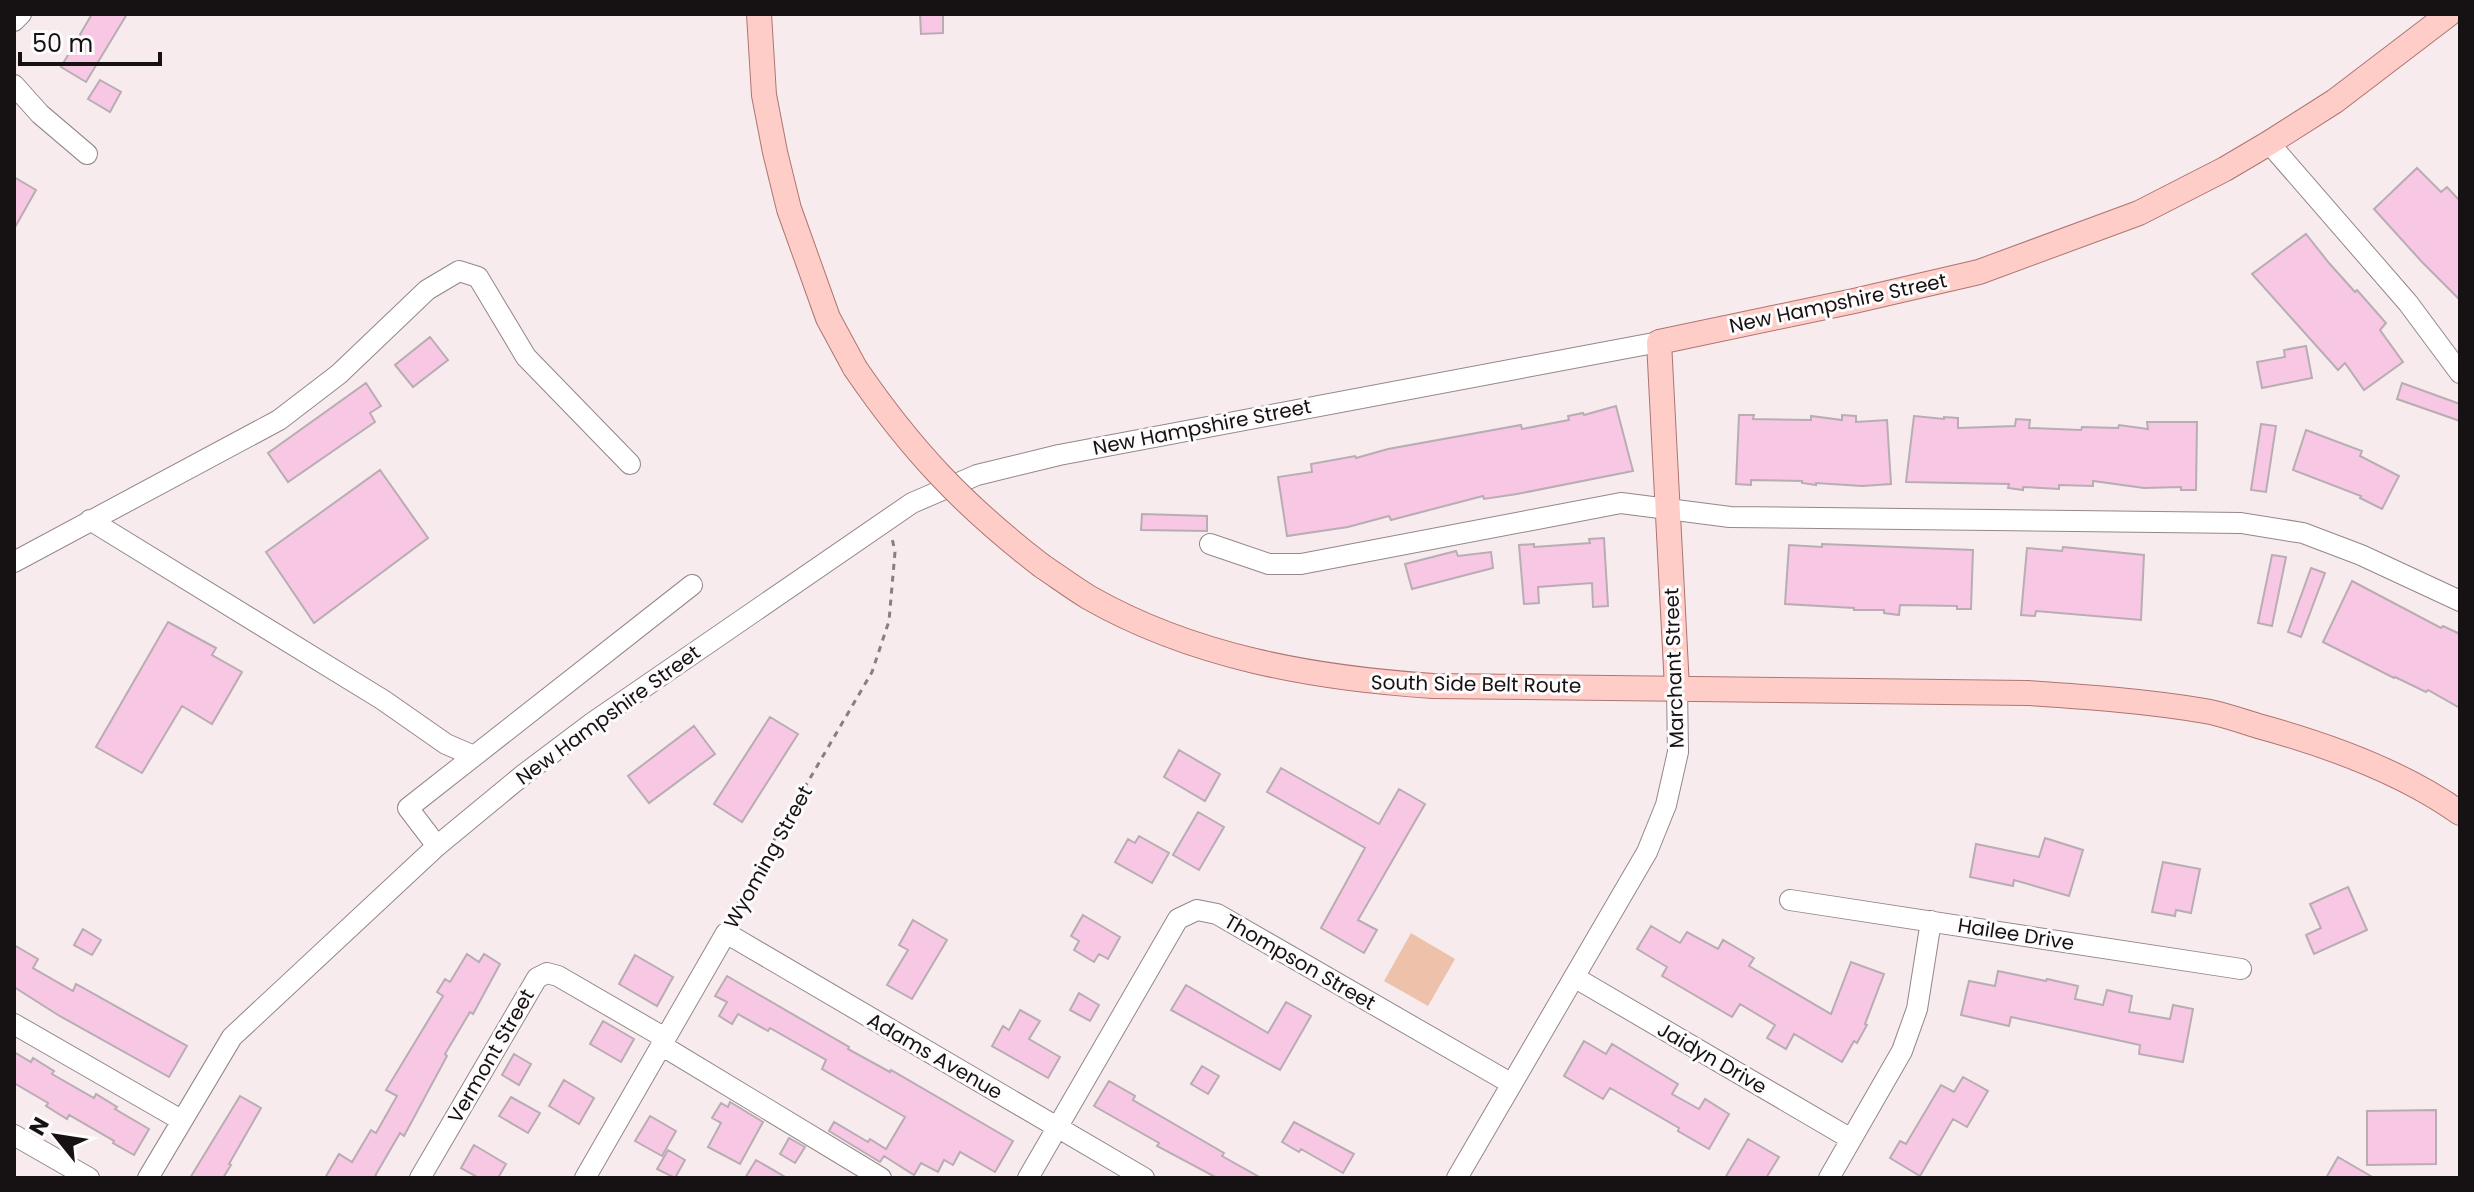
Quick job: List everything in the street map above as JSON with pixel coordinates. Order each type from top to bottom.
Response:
[{"type":"main road","name":"South Side Belt Route","points":[[759,14],[764,95],[785,195],[828,318],[855,368],[921,456],[999,533],[1087,596],[1140,623],[1198,646],[1284,669],[1363,681],[1433,686],[2028,693],[2208,712],[2308,740],[2373,766],[2460,813]]},
{"type":"main road","name":"New Hampshire Street","points":[[1659,342],[1979,272],[2139,213],[2225,169],[2335,101],[2449,14]]},
{"type":"main road","name":"Marchant Street","points":[[1659,342],[1677,688]]},
{"type":"street","points":[[14,21],[21,14]]},
{"type":"street","points":[[14,85],[40,114],[87,154]]},
{"type":"street","points":[[2269,143],[2408,303],[2460,373]]},
{"type":"street","points":[[14,562],[279,420],[339,374],[427,290],[459,271],[478,277],[526,357],[630,464]]},
{"type":"street","name":"New Hampshire Street","points":[[148,1178],[232,1037],[437,846],[592,723],[912,503],[977,475],[1059,455],[1659,342]]},
{"type":"street","points":[[1210,544],[1269,564],[1301,564],[1621,503],[1730,517],[2241,523],[2303,533],[2361,555],[2460,601]]},
{"type":"street","points":[[90,520],[383,700],[446,744],[474,756]]},
{"type":"street","points":[[437,846],[408,808],[692,585]]},
{"type":"street","name":"Marchant Street","points":[[1457,1178],[1647,852],[1666,805],[1678,752],[1677,688]]},
{"type":"street","name":"Hailee Drive","points":[[1790,900],[2241,969]]},
{"type":"street","name":"Thompson Street","points":[[1028,1178],[1178,919],[1197,910],[1217,914],[1512,1084]]},
{"type":"street","points":[[1829,1178],[1902,1051],[1917,1009],[1931,921]]},
{"type":"street","name":"Wyoming Street","points":[[588,1173],[726,933]]},
{"type":"street","name":"Adams Avenue","points":[[726,933],[1144,1178]]},
{"type":"street","name":"Vermont Street","points":[[420,1178],[537,978],[547,973],[558,976],[663,1042]]},
{"type":"street","name":"Jaidyn Drive","points":[[1574,977],[1851,1139]]},
{"type":"street","points":[[14,1024],[181,1120]]},
{"type":"street","points":[[663,1042],[881,1178]]},
{"type":"street","points":[[14,1135],[89,1178]]},
{"type":"street","points":[[588,1173],[610,1178]]},
{"type":"path","name":"Wyoming Street","points":[[726,933],[739,900],[872,672],[889,621],[895,552],[886,519]]},
{"type":"shaded area","points":[[1411,933],[1455,959],[1428,1006],[1384,981]]},
{"type":"building","points":[[92,14],[127,14],[86,82],[61,67]]},
{"type":"building","points":[[920,14],[943,14],[943,33],[921,34]]},
{"type":"building","points":[[100,80],[121,92],[110,112],[88,99]]},
{"type":"building","points":[[2417,168],[2441,192],[2447,187],[2460,201],[2460,300],[2374,209]]},
{"type":"building","points":[[14,177],[36,190],[14,229]]},
{"type":"building","points":[[2306,234],[2386,323],[2380,330],[2403,362],[2364,390],[2345,363],[2338,370],[2252,274]]},
{"type":"building","points":[[430,337],[448,360],[413,387],[395,365]]},
{"type":"building","points":[[2306,346],[2312,378],[2262,388],[2257,362],[2285,357],[2284,350]]},
{"type":"building","points":[[366,383],[381,406],[370,413],[375,422],[288,482],[268,453]]},
{"type":"building","points":[[2402,383],[2460,404],[2460,421],[2397,399]]},
{"type":"building","points":[[1616,406],[1633,471],[1517,494],[1484,499],[1483,496],[1391,520],[1389,516],[1348,527],[1287,536],[1278,477],[1312,472],[1311,464],[1521,425],[1522,429],[1569,420],[1568,416]]},
{"type":"building","points":[[1739,415],[1754,415],[1753,419],[1811,420],[1811,416],[1842,420],[1842,415],[1856,416],[1856,422],[1887,420],[1891,484],[1816,485],[1802,481],[1751,480],[1751,485],[1736,484]]},
{"type":"building","points":[[1914,416],[1958,418],[1958,428],[2015,426],[2016,419],[2030,420],[2029,428],[2081,430],[2082,427],[2118,428],[2119,425],[2148,429],[2147,422],[2197,422],[2196,490],[2181,490],[2181,487],[2144,488],[2093,481],[2093,486],[2059,485],[2059,489],[2023,487],[2023,490],[2008,488],[2009,484],[1906,482]]},
{"type":"building","points":[[2261,424],[2276,426],[2266,492],[2251,490]]},
{"type":"building","points":[[2306,430],[2362,451],[2360,456],[2399,476],[2382,509],[2361,496],[2293,470]]},
{"type":"building","points":[[380,470],[428,538],[314,623],[266,552]]},
{"type":"building","points":[[1142,514],[1207,516],[1207,531],[1141,530]]},
{"type":"building","points":[[1604,538],[1608,606],[1593,607],[1592,583],[1538,587],[1539,603],[1524,604],[1519,545],[1534,544],[1534,547],[1590,543],[1589,539]]},
{"type":"building","points":[[1822,544],[1973,550],[1971,609],[1900,605],[1899,615],[1884,613],[1884,610],[1785,604],[1789,545],[1822,547]]},
{"type":"building","points":[[2063,547],[2144,555],[2141,620],[2036,611],[2035,616],[2021,615],[2027,548],[2062,551]]},
{"type":"building","points":[[1456,551],[1458,556],[1491,552],[1493,568],[1412,589],[1405,564]]},
{"type":"building","points":[[2272,555],[2286,557],[2272,626],[2258,623]]},
{"type":"building","points":[[2311,568],[2325,573],[2301,637],[2288,632]]},
{"type":"building","points":[[2352,581],[2441,628],[2443,626],[2460,634],[2460,708],[2323,642]]},
{"type":"building","points":[[168,622],[216,648],[212,655],[242,672],[212,724],[182,706],[142,773],[96,747]]},
{"type":"building","points":[[770,717],[798,734],[742,822],[714,804]]},
{"type":"building","points":[[694,726],[715,754],[649,803],[628,776]]},
{"type":"building","points":[[1179,750],[1220,774],[1205,801],[1164,777]]},
{"type":"building","points":[[1281,768],[1379,824],[1399,789],[1425,804],[1358,920],[1377,930],[1364,953],[1321,928],[1365,848],[1267,792]]},
{"type":"building","points":[[1198,812],[1224,827],[1199,870],[1173,855]]},
{"type":"building","points":[[1139,836],[1169,853],[1152,883],[1115,862],[1128,839],[1135,843]]},
{"type":"building","points":[[2045,838],[2083,850],[2069,896],[2014,880],[2013,886],[1970,877],[1976,844],[2039,857]]},
{"type":"building","points":[[2163,862],[2200,869],[2191,913],[2176,910],[2175,916],[2152,912]]},
{"type":"building","points":[[2348,887],[2367,930],[2314,954],[2306,935],[2321,928],[2310,904]]},
{"type":"building","points":[[1083,915],[1120,937],[1108,959],[1099,954],[1094,962],[1074,950],[1079,941],[1071,936]]},
{"type":"building","points":[[913,920],[947,940],[912,999],[887,985],[908,950],[899,945]]},
{"type":"building","points":[[1651,926],[1680,943],[1687,932],[1718,949],[1723,940],[1754,958],[1749,966],[1831,1014],[1851,962],[1884,974],[1867,1025],[1842,1062],[1794,1034],[1786,1049],[1767,1038],[1775,1025],[1740,1004],[1732,1017],[1662,976],[1667,967],[1637,949]]},
{"type":"building","points":[[83,929],[101,940],[92,955],[74,945]]},
{"type":"building","points":[[14,945],[38,959],[33,968],[73,991],[76,984],[187,1046],[169,1077],[14,987]]},
{"type":"building","points":[[467,954],[479,962],[484,954],[500,964],[473,1014],[470,1012],[445,1054],[447,1056],[404,1136],[400,1133],[375,1176],[380,1178],[325,1178],[339,1154],[352,1162],[371,1130],[376,1133],[397,1096],[386,1090],[443,996],[437,992],[445,979],[450,982]]},
{"type":"building","points":[[635,955],[673,977],[657,1006],[619,984]]},
{"type":"building","points":[[1998,971],[2078,986],[2075,999],[2103,1005],[2107,990],[2132,996],[2129,1012],[2170,1019],[2173,1005],[2193,1009],[2183,1062],[2139,1054],[2140,1045],[2011,1017],[2009,1026],[1961,1015],[1969,981],[1995,986]]},
{"type":"building","points":[[727,976],[848,1049],[891,1070],[1013,1141],[995,1172],[960,1152],[953,1165],[944,1160],[938,1172],[921,1163],[914,1175],[884,1156],[880,1162],[829,1131],[834,1122],[886,1149],[905,1117],[822,1069],[826,1060],[770,1028],[768,1031],[738,1014],[732,1024],[719,1016],[727,1002],[715,996]]},
{"type":"building","points":[[1186,985],[1268,1033],[1286,1002],[1311,1016],[1280,1070],[1171,1010]]},
{"type":"building","points":[[1079,993],[1099,1005],[1090,1021],[1070,1010]]},
{"type":"building","points":[[1020,1010],[1040,1021],[1029,1039],[1060,1057],[1048,1078],[992,1046],[1003,1026],[1009,1030]]},
{"type":"building","points":[[603,1021],[634,1039],[621,1062],[590,1044]]},
{"type":"building","points":[[1584,1041],[1606,1054],[1612,1044],[1678,1084],[1672,1094],[1699,1109],[1705,1099],[1729,1114],[1709,1149],[1610,1088],[1603,1099],[1564,1076]]},
{"type":"building","points":[[14,1052],[31,1062],[33,1058],[54,1071],[52,1074],[94,1098],[96,1094],[149,1129],[134,1155],[69,1115],[67,1119],[46,1106],[48,1103],[14,1083]]},
{"type":"building","points":[[514,1054],[531,1064],[519,1085],[502,1075]]},
{"type":"building","points":[[1202,1066],[1219,1076],[1208,1094],[1191,1084]]},
{"type":"building","points":[[1963,1077],[1988,1091],[1967,1127],[1953,1119],[1920,1176],[1890,1158],[1900,1141],[1906,1144],[1941,1085],[1954,1092]]},
{"type":"building","points":[[564,1080],[594,1098],[579,1124],[549,1106]]},
{"type":"building","points":[[1109,1081],[1135,1096],[1133,1100],[1261,1178],[1217,1178],[1157,1146],[1159,1143],[1094,1106]]},
{"type":"building","points":[[240,1096],[261,1108],[231,1165],[223,1178],[190,1178]]},
{"type":"building","points":[[511,1097],[540,1113],[528,1133],[499,1116]]},
{"type":"building","points":[[730,1102],[763,1122],[740,1164],[708,1147],[721,1123],[712,1118],[721,1103],[728,1107]]},
{"type":"building","points":[[2436,1110],[2436,1164],[2367,1165],[2367,1111]]},
{"type":"building","points":[[650,1116],[676,1131],[662,1156],[635,1141]]},
{"type":"building","points":[[1294,1122],[1354,1154],[1343,1173],[1282,1142]]},
{"type":"building","points":[[789,1138],[805,1147],[795,1163],[780,1154]]},
{"type":"building","points":[[1748,1139],[1779,1157],[1766,1178],[1725,1178]]},
{"type":"building","points":[[474,1145],[506,1164],[498,1178],[479,1178],[461,1168]]},
{"type":"building","points":[[668,1150],[685,1160],[675,1178],[657,1169]]},
{"type":"building","points":[[2338,1157],[2374,1178],[2326,1178]]},
{"type":"building","points":[[756,1160],[787,1178],[745,1178]]}]
